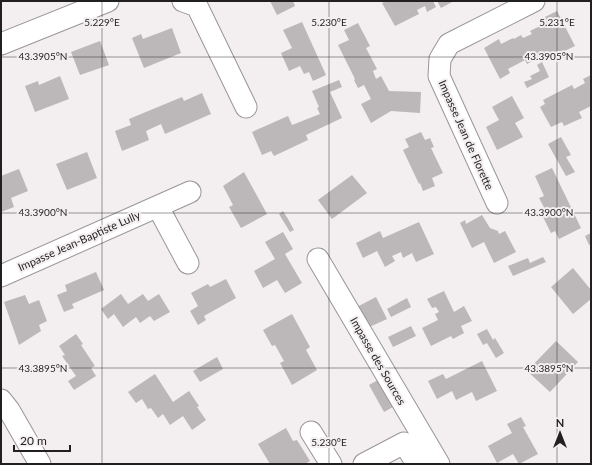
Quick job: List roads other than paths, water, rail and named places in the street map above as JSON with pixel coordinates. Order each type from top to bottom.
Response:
[{"type":"street","points":[[1,44],[108,1]]},
{"type":"street","points":[[183,1],[197,6],[246,107]]},
{"type":"street","name":"Impasse Jean de Florette","points":[[497,203],[439,76],[440,59],[449,44],[534,1]]},
{"type":"street","name":"Impasse Jean-Baptiste Lully","points":[[1,276],[190,192]]},
{"type":"street","points":[[158,207],[188,263]]},
{"type":"street","name":"Impasse des Sources","points":[[318,259],[439,464]]},
{"type":"street","points":[[1,400],[9,410],[40,464]]},
{"type":"street","points":[[311,432],[331,464]]},
{"type":"street","points":[[364,464],[404,443],[417,464]]}]
